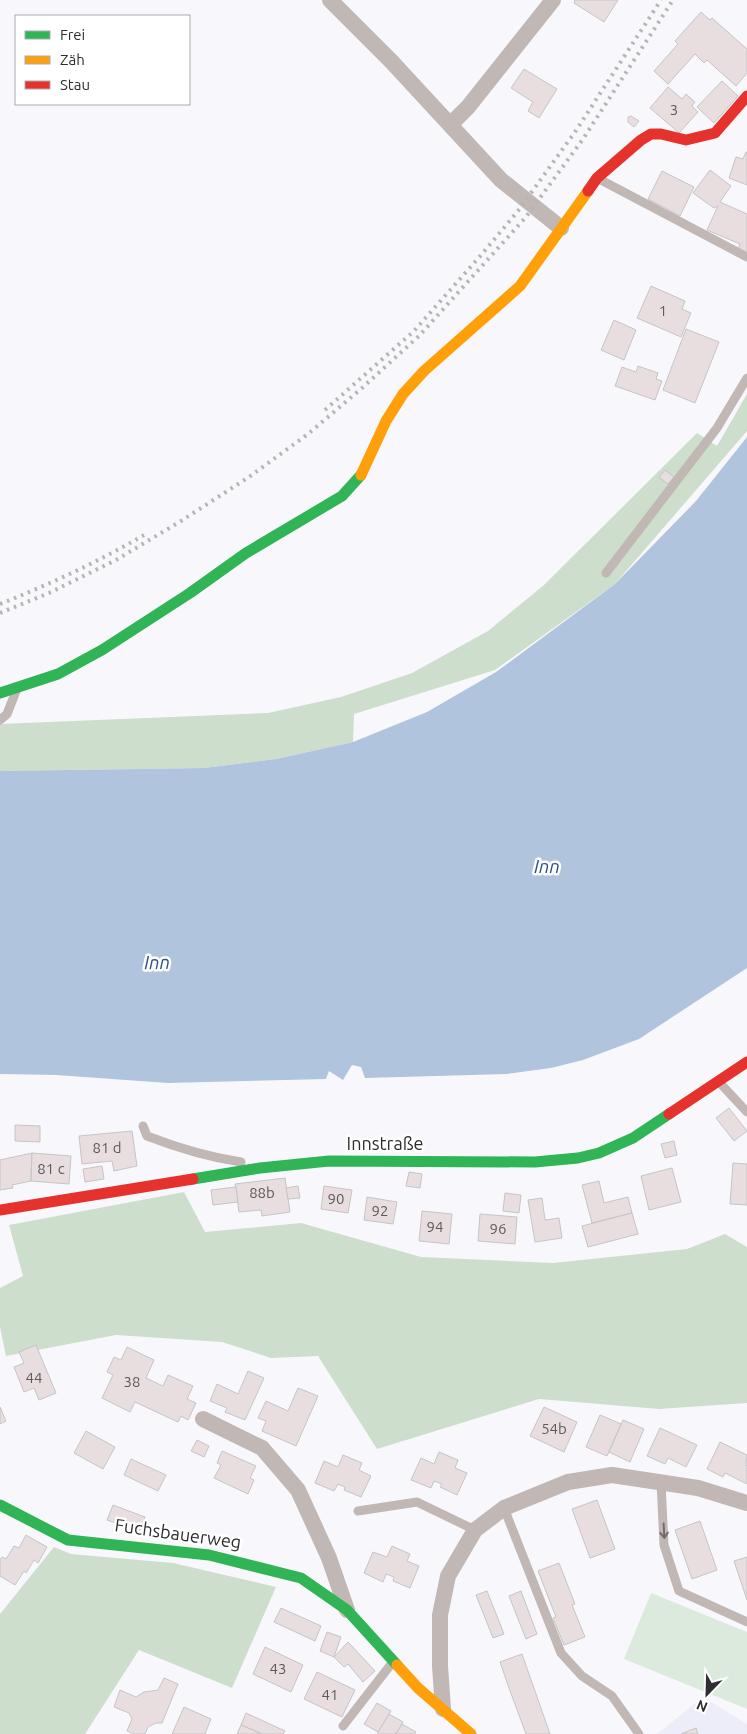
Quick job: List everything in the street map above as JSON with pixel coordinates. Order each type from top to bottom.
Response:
[{"type":"street","points":[[330,0],[391,60],[501,180],[561,228]]},
{"type":"street","points":[[451,124],[468,107],[553,0]]},
{"type":"street","points":[[0,693],[58,674],[102,650],[190,593],[246,553],[342,496],[360,478],[386,420],[403,394],[424,371],[520,286],[597,178],[641,140],[652,134],[661,134],[678,140],[686,140],[715,133],[747,96]]},
{"type":"street","name":"Innstraße","points":[[0,1210],[260,1168],[329,1161],[534,1162],[578,1158],[599,1153],[632,1138],[747,1062]]},
{"type":"street","name":"Fuchsbauerweg","points":[[203,1419],[262,1448],[298,1490],[328,1558],[347,1610]]},
{"type":"street","points":[[443,1710],[440,1666],[440,1614],[448,1576],[475,1530],[504,1508],[568,1482],[612,1475],[698,1488],[747,1503]]},
{"type":"street","name":"Fuchsbauerweg","points":[[0,1505],[68,1540],[209,1556],[301,1578],[347,1610],[418,1688],[471,1734]]},
{"type":"lane","points":[[597,178],[747,256]]},
{"type":"lane","points":[[606,573],[717,428],[747,378]]},
{"type":"lane","points":[[0,720],[8,714],[16,688]]},
{"type":"lane","points":[[719,1081],[747,1112]]},
{"type":"lane","points":[[143,1126],[147,1136],[174,1147],[214,1158],[246,1163],[260,1168]]},
{"type":"lane","points":[[661,1482],[664,1545],[679,1591],[747,1622]]},
{"type":"lane","points":[[358,1511],[417,1502],[475,1530]]},
{"type":"lane","points":[[504,1508],[561,1653],[582,1676],[612,1696],[639,1734]]},
{"type":"lane","points":[[343,1726],[393,1661]]},
{"type":"shaded area","points":[[703,1697],[747,1724],[747,1734],[657,1734]]},
{"type":"green space","points":[[747,394],[747,431],[615,584],[495,670],[354,714],[353,742],[276,759],[204,768],[0,771],[0,724],[268,713],[341,697],[412,673],[488,631],[544,585],[697,433],[717,446]]},
{"type":"green space","points":[[184,1192],[205,1232],[301,1223],[421,1257],[553,1263],[687,1249],[725,1234],[747,1247],[747,1403],[659,1409],[539,1399],[377,1449],[318,1356],[271,1358],[222,1342],[116,1335],[6,1356],[0,1327],[0,1288],[23,1276],[9,1225]]},
{"type":"green space","points":[[54,1547],[71,1554],[173,1563],[276,1587],[232,1688],[139,1650],[85,1734],[0,1734],[0,1614]]},
{"type":"green space","points":[[651,1593],[747,1632],[747,1709],[624,1659]]},
{"type":"water","name":"Inn","points":[[747,437],[747,968],[639,1039],[583,1060],[551,1068],[507,1074],[365,1078],[361,1067],[352,1065],[343,1080],[329,1071],[326,1079],[168,1083],[56,1075],[0,1074],[0,771],[204,768],[276,759],[353,742],[427,712],[496,672],[615,584],[696,501]]},
{"type":"building","points":[[575,0],[618,0],[604,22],[574,3]]},
{"type":"building","points":[[701,12],[710,20],[712,18],[747,49],[747,73],[736,86],[707,60],[704,63],[695,54],[668,84],[654,71],[678,44],[675,41]]},
{"type":"building","points":[[524,69],[557,89],[539,118],[528,111],[533,102],[511,88]]},
{"type":"building","points":[[722,81],[738,96],[714,123],[697,107]]},
{"type":"building","points":[[668,87],[682,99],[686,94],[695,102],[692,106],[698,112],[679,133],[650,108]]},
{"type":"building","points":[[631,116],[639,121],[634,127],[628,122],[628,117]]},
{"type":"building","points":[[746,152],[747,185],[729,178],[736,157],[743,159]]},
{"type":"building","points":[[710,170],[731,186],[720,202],[747,214],[747,256],[737,253],[740,244],[707,230],[718,206],[714,208],[693,193]]},
{"type":"building","points":[[662,171],[694,187],[680,216],[648,199]]},
{"type":"building","points":[[651,286],[685,301],[682,309],[691,313],[681,337],[637,318]]},
{"type":"building","points":[[614,320],[636,330],[624,360],[601,350]]},
{"type":"building","points":[[686,329],[719,342],[695,403],[663,390]]},
{"type":"building","points":[[638,366],[658,373],[656,379],[662,381],[655,400],[615,386],[622,367],[636,372]]},
{"type":"building","points":[[665,470],[674,477],[668,484],[659,477]]},
{"type":"building","points":[[729,1108],[747,1131],[734,1141],[716,1118]]},
{"type":"building","points":[[15,1125],[40,1126],[40,1142],[15,1141]]},
{"type":"building","points":[[132,1131],[137,1166],[114,1171],[112,1161],[82,1164],[79,1136]]},
{"type":"building","points":[[674,1141],[677,1155],[665,1158],[661,1144]]},
{"type":"building","points":[[32,1153],[31,1181],[12,1185],[13,1188],[0,1190],[0,1160]]},
{"type":"building","points":[[32,1153],[71,1156],[69,1184],[31,1181]]},
{"type":"building","points":[[733,1163],[747,1164],[747,1205],[730,1204]]},
{"type":"building","points":[[102,1166],[104,1179],[85,1182],[83,1169]]},
{"type":"building","points":[[672,1168],[681,1202],[649,1210],[641,1176]]},
{"type":"building","points":[[409,1172],[422,1174],[420,1188],[406,1186]]},
{"type":"building","points":[[285,1178],[290,1212],[262,1216],[261,1210],[239,1212],[235,1184]]},
{"type":"building","points":[[599,1181],[604,1203],[628,1197],[632,1213],[592,1223],[582,1185]]},
{"type":"building","points":[[298,1186],[300,1198],[288,1199],[286,1188]]},
{"type":"building","points":[[324,1186],[352,1190],[348,1213],[321,1209]]},
{"type":"building","points":[[236,1187],[238,1202],[213,1205],[211,1190]]},
{"type":"building","points":[[505,1193],[521,1195],[519,1213],[503,1211]]},
{"type":"building","points":[[367,1197],[397,1202],[393,1224],[364,1220]]},
{"type":"building","points":[[542,1198],[545,1220],[559,1218],[562,1238],[535,1242],[528,1200]]},
{"type":"building","points":[[422,1211],[452,1214],[449,1244],[419,1241]]},
{"type":"building","points":[[632,1213],[638,1234],[588,1247],[582,1226]]},
{"type":"building","points":[[480,1214],[517,1217],[515,1244],[478,1241]]},
{"type":"building","points":[[36,1345],[56,1393],[39,1400],[34,1388],[24,1392],[14,1367],[24,1363],[19,1352]]},
{"type":"building","points":[[127,1347],[154,1360],[146,1378],[163,1386],[168,1375],[193,1386],[187,1399],[196,1403],[188,1420],[181,1416],[178,1422],[135,1402],[130,1412],[102,1398],[113,1375],[107,1372],[114,1357],[121,1360]]},
{"type":"building","points":[[248,1371],[264,1378],[245,1420],[225,1412],[227,1408],[210,1401],[217,1384],[238,1394]]},
{"type":"building","points":[[298,1388],[318,1396],[296,1446],[262,1431],[266,1421],[258,1418],[266,1401],[288,1411]]},
{"type":"building","points":[[0,1407],[6,1421],[0,1424]]},
{"type":"building","points":[[544,1407],[577,1422],[564,1452],[530,1436]]},
{"type":"building","points":[[600,1415],[621,1424],[607,1456],[586,1447]]},
{"type":"building","points":[[623,1420],[644,1429],[630,1462],[609,1452]]},
{"type":"building","points":[[660,1428],[697,1445],[686,1467],[668,1458],[665,1464],[647,1456]]},
{"type":"building","points":[[86,1431],[115,1447],[103,1469],[74,1453]]},
{"type":"building","points":[[197,1440],[209,1446],[204,1457],[191,1451]]},
{"type":"building","points":[[720,1442],[747,1455],[747,1484],[725,1473],[723,1477],[707,1469]]},
{"type":"building","points":[[222,1451],[256,1466],[250,1478],[254,1480],[248,1494],[214,1478],[221,1465],[217,1463]]},
{"type":"building","points":[[439,1452],[458,1460],[455,1468],[467,1473],[457,1495],[440,1487],[442,1484],[434,1481],[431,1488],[411,1480],[421,1458],[434,1464]]},
{"type":"building","points":[[343,1455],[362,1463],[359,1470],[371,1476],[361,1497],[344,1490],[345,1487],[338,1484],[334,1491],[315,1483],[324,1461],[338,1467]]},
{"type":"building","points":[[131,1459],[166,1475],[158,1491],[124,1475]]},
{"type":"building","points":[[597,1500],[615,1549],[590,1558],[572,1509]]},
{"type":"building","points":[[113,1505],[145,1517],[139,1532],[107,1520]]},
{"type":"building","points":[[700,1521],[717,1570],[692,1579],[675,1530]]},
{"type":"building","points":[[26,1535],[47,1547],[38,1563],[34,1560],[15,1585],[0,1576],[0,1560],[2,1557],[6,1559],[14,1546],[19,1548]]},
{"type":"building","points":[[392,1546],[410,1554],[407,1561],[419,1566],[410,1588],[393,1581],[394,1577],[386,1574],[383,1582],[364,1573],[373,1552],[387,1557]]},
{"type":"building","points":[[747,1557],[747,1600],[734,1561]]},
{"type":"building","points":[[559,1563],[575,1604],[572,1605],[585,1637],[564,1645],[553,1618],[556,1617],[538,1571]]},
{"type":"building","points":[[487,1591],[504,1634],[493,1638],[476,1595]]},
{"type":"building","points":[[521,1591],[537,1634],[526,1639],[509,1596]]},
{"type":"building","points":[[281,1608],[321,1626],[315,1641],[274,1622]]},
{"type":"building","points":[[327,1632],[341,1637],[334,1657],[320,1651]]},
{"type":"building","points":[[348,1642],[375,1671],[363,1682],[348,1664],[344,1667],[334,1657]]},
{"type":"building","points":[[265,1647],[303,1665],[291,1692],[253,1674]]},
{"type":"building","points":[[522,1654],[550,1734],[526,1734],[509,1688],[500,1662]]},
{"type":"building","points":[[317,1672],[355,1690],[342,1717],[304,1699]]},
{"type":"building","points":[[164,1678],[178,1684],[162,1723],[156,1723],[148,1727],[145,1734],[134,1734],[127,1731],[132,1719],[129,1713],[114,1707],[120,1690],[136,1697],[144,1692],[158,1690]]},
{"type":"building","points":[[377,1703],[391,1711],[378,1732],[364,1724]]},
{"type":"building","points":[[184,1707],[211,1719],[205,1734],[172,1734]]},
{"type":"building","points":[[246,1713],[285,1731],[283,1734],[262,1734],[241,1725]]},
{"type":"building","points":[[389,1714],[403,1722],[396,1734],[377,1734]]},
{"type":"building","points":[[402,1724],[416,1732],[415,1734],[396,1734]]},
{"type":"building","points":[[241,1725],[262,1734],[237,1734]]},
{"type":"building","points":[[696,1728],[698,1734],[681,1734]]},
{"type":"railway","points":[[325,410],[414,331],[518,211],[575,132],[661,0]]},
{"type":"railway","points":[[0,613],[49,593],[116,560],[181,521],[249,477],[308,434],[362,388],[419,336],[526,217],[583,139],[673,0]]},
{"type":"railway","points":[[0,604],[74,572],[144,535]]},
{"type":"traffic: fast","points":[[0,693],[58,674],[102,650],[190,593],[246,553],[342,496],[361,475]]},
{"type":"traffic: fast","points":[[193,1179],[260,1168],[329,1161],[535,1162],[578,1158],[599,1153],[633,1138],[669,1114]]},
{"type":"traffic: fast","points":[[0,1505],[68,1540],[209,1555],[301,1578],[347,1610],[397,1665]]},
{"type":"traffic: slow","points":[[361,475],[386,421],[403,394],[424,371],[520,286],[588,191]]},
{"type":"traffic: slow","points":[[397,1665],[418,1688],[471,1734]]},
{"type":"traffic: jam","points":[[588,191],[597,178],[641,140],[651,134],[661,134],[686,140],[715,133],[747,96]]},
{"type":"traffic: jam","points":[[669,1114],[747,1062]]},
{"type":"traffic: jam","points":[[0,1210],[193,1179]]}]
